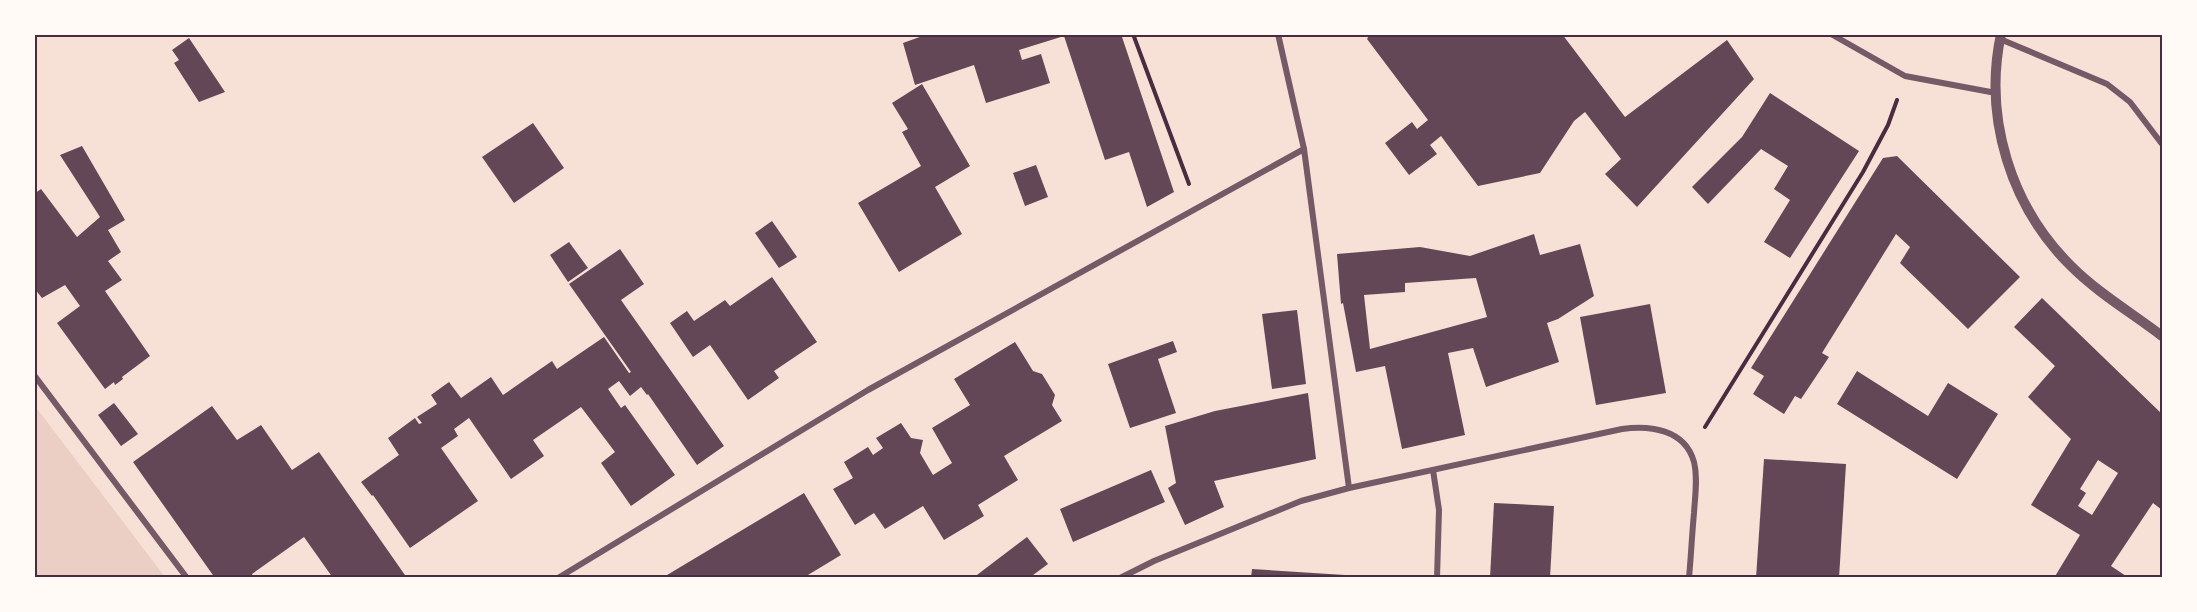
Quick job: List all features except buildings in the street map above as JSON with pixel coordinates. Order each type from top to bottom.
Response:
[{"type":"street","points":[[1278,34],[1304,149],[1349,488]]},
{"type":"street","points":[[1831,34],[1905,76],[1995,93]]},
{"type":"street","points":[[2163,144],[2130,102],[2107,84],[2001,37],[1995,93],[2000,135],[2008,166],[2028,209],[2046,238],[2072,267],[2090,283],[2163,336]]},
{"type":"street","points":[[558,578],[868,390],[1304,149]]},
{"type":"street","points":[[34,375],[187,578]]},
{"type":"street","points":[[1120,578],[1154,561],[1300,501],[1349,488],[1642,426],[1668,433],[1684,444],[1693,459],[1696,482],[1689,578]]},
{"type":"street","points":[[1433,470],[1440,510],[1437,578]]},
{"type":"path","points":[[1133,34],[1197,207]]},
{"type":"path","points":[[1690,452],[1863,172],[1888,125],[1905,76]]},
{"type":"shaded area","points":[[35,406],[165,577],[35,577]]}]
